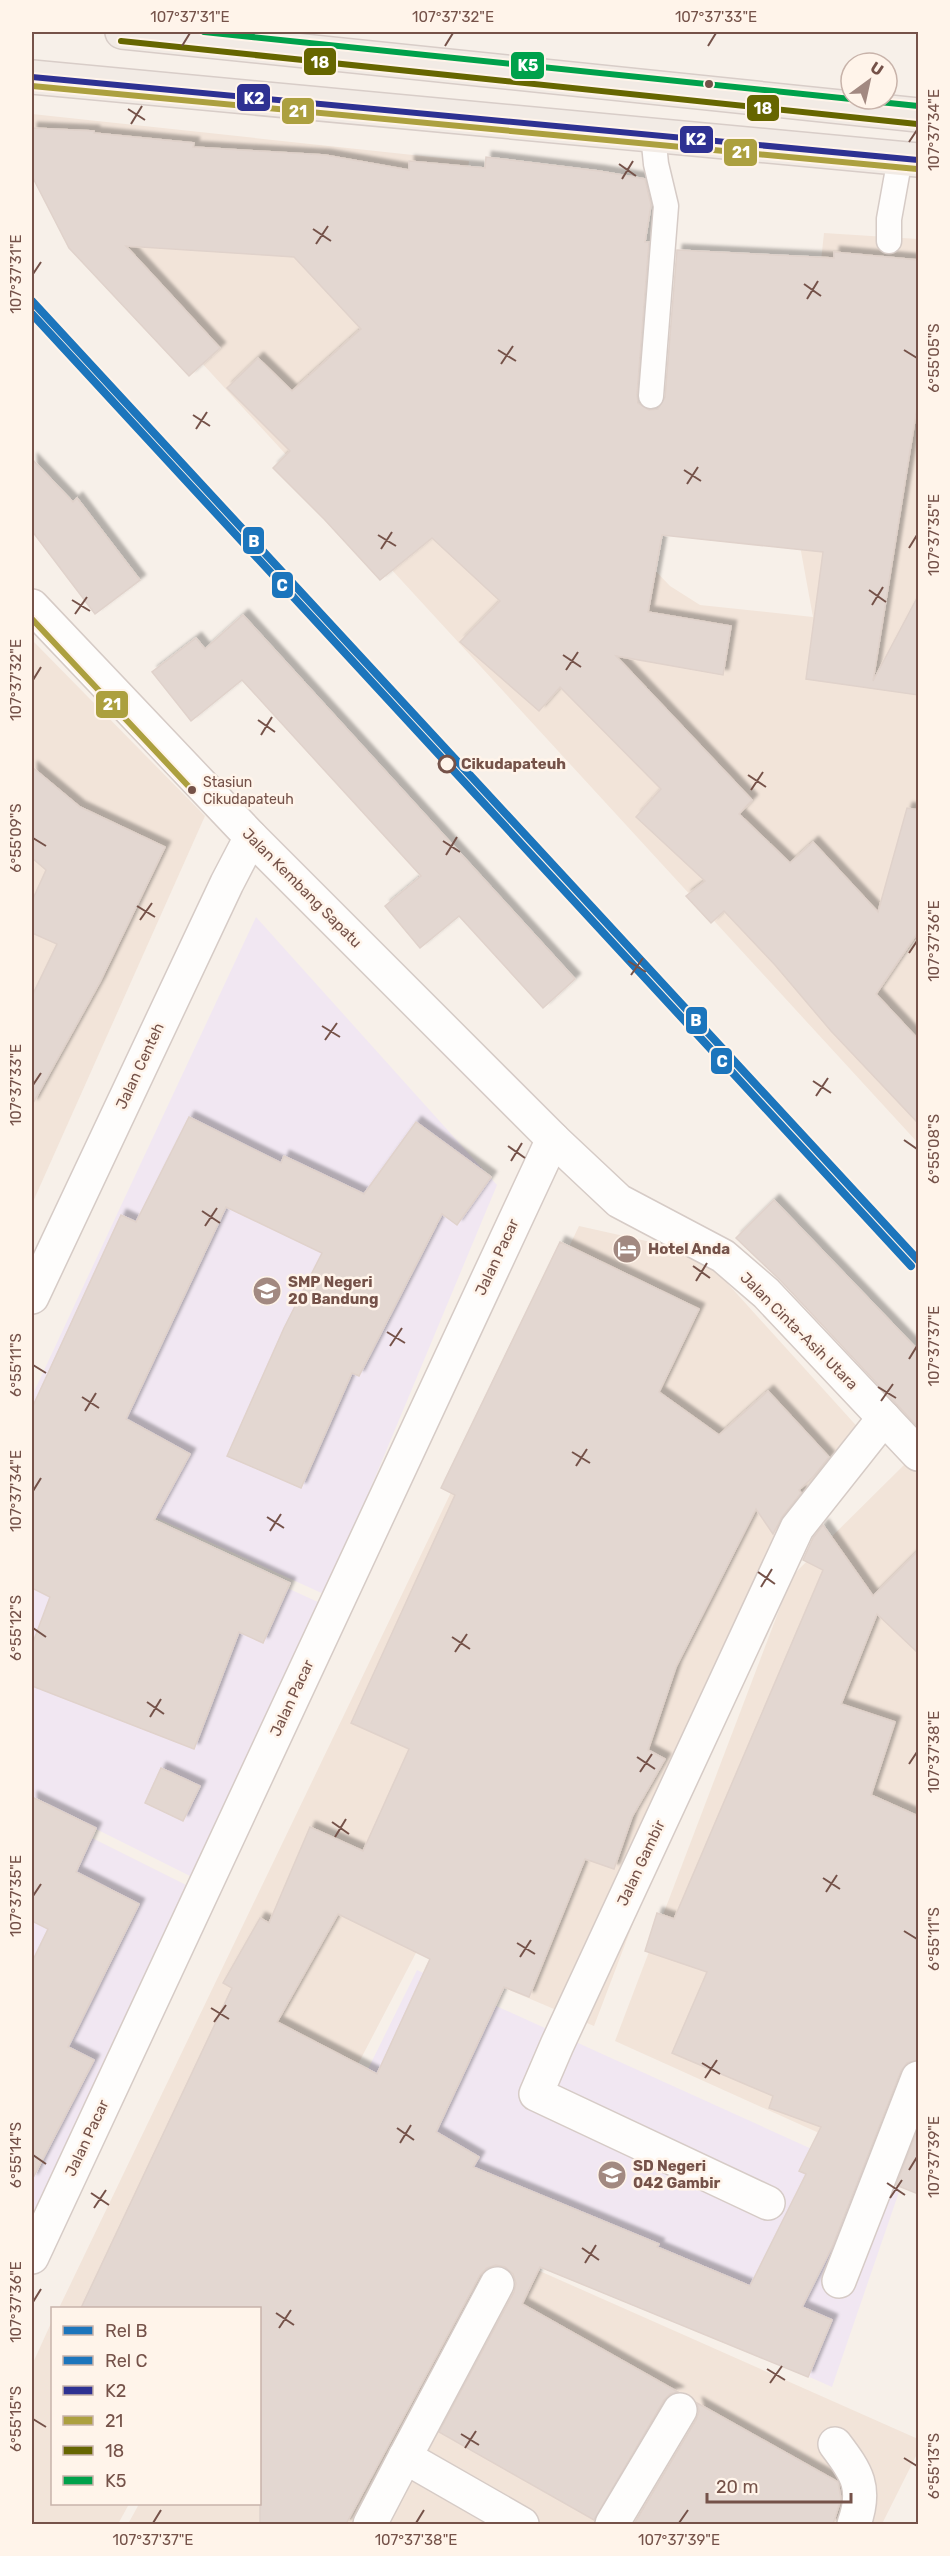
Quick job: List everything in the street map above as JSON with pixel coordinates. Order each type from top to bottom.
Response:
[{"type":"main road","points":[[122,32],[918,115]]},
{"type":"main road","points":[[32,77],[909,159]]},
{"type":"street","name":"Jalan Kembang Sapatu","points":[[32,606],[251,837],[553,1139]]},
{"type":"street","name":"Jalan Centeh","points":[[32,1296],[222,893],[251,837]]},
{"type":"street","name":"Jalan Cinta-Asih Utara","points":[[553,1139],[619,1201],[723,1256],[766,1293],[918,1455]]},
{"type":"street","name":"Jalan Pacar","points":[[32,2257],[553,1139]]},
{"type":"street","name":"Jalan Gambir","points":[[768,2203],[536,2094],[557,2044],[797,1528],[884,1418]]},
{"type":"street","points":[[839,2281],[918,2078]]},
{"type":"street","points":[[370,2524],[497,2284]]},
{"type":"street","points":[[612,2524],[680,2410]]},
{"type":"street","points":[[835,2444],[855,2470],[862,2504],[854,2524]]},
{"type":"street","points":[[405,2457],[522,2524]]},
{"type":"lane","points":[[651,396],[666,206],[656,164],[653,134]]},
{"type":"lane","points":[[889,241],[889,219],[909,159]]},
{"type":"shaded area","points":[[32,114],[469,161],[451,344],[598,511],[670,586],[700,605],[813,617],[794,513],[824,233],[918,239],[918,1143],[32,178]]},
{"type":"shaded area","points":[[32,640],[205,816],[32,1204]]},
{"type":"shaded area","name":"SMP Negeri 20 Bandung","points":[[256,917],[497,1185],[326,1595],[32,1461],[32,1396]]},
{"type":"shaded area","points":[[579,1226],[700,1253],[872,1443],[778,1542],[594,2026],[417,1951],[232,2307],[59,2307]]},
{"type":"shaded area","points":[[907,1462],[918,1475],[918,2125],[901,2170],[615,2041],[792,1576]]},
{"type":"shaded area","points":[[32,1471],[344,1614],[218,1890],[32,1797]]},
{"type":"shaded area","points":[[32,1808],[214,1899],[32,2256]]},
{"type":"shaded area","name":"SD Negeri 042 Gambir","points":[[417,1970],[900,2189],[832,2387],[323,2160]]},
{"type":"shaded area","points":[[319,2173],[918,2439],[918,2452],[882,2524],[128,2524],[138,2505],[261,2505],[261,2307],[246,2307]]},
{"type":"shaded area","points":[[51,2323],[51,2505],[128,2505],[118,2524],[32,2524],[32,2365]]},
{"type":"building","points":[[32,128],[94,131],[94,133],[194,143],[193,147],[325,155],[409,170],[409,161],[485,168],[486,157],[645,179],[651,205],[645,242],[649,242],[637,395],[638,403],[649,410],[658,409],[665,397],[677,250],[834,258],[834,252],[918,260],[918,401],[873,681],[918,596],[918,695],[806,679],[823,552],[662,535],[648,612],[731,626],[723,675],[616,656],[752,800],[739,814],[790,863],[813,842],[878,912],[907,808],[918,810],[918,932],[876,994],[918,1039],[918,1123],[831,1031],[775,965],[724,911],[711,923],[686,896],[705,881],[636,817],[661,789],[560,687],[539,711],[460,642],[500,601],[432,538],[380,580],[273,468],[290,451],[227,388],[258,358],[292,391],[361,329],[294,257],[126,246],[220,348],[189,376],[69,248],[32,176]]},
{"type":"building","points":[[32,459],[73,502],[77,498],[140,580],[95,614],[32,531]]},
{"type":"building","name":"Stasiun Cikudapateuh","points":[[243,615],[575,979],[543,1008],[459,916],[420,948],[385,906],[421,876],[242,680],[191,721],[152,672],[196,638],[205,649]]},
{"type":"building","points":[[32,767],[80,807],[165,847],[100,982],[32,1105],[32,996],[57,944],[32,933],[32,901],[46,870],[32,858]]},
{"type":"building","points":[[189,1117],[281,1163],[284,1156],[364,1194],[416,1122],[491,1177],[457,1225],[442,1214],[359,1376],[352,1373],[301,1488],[227,1456],[284,1328],[322,1253],[226,1207],[126,1419],[190,1454],[154,1520],[290,1583],[263,1643],[239,1632],[194,1749],[32,1686],[32,1645],[50,1597],[32,1588],[32,1408],[121,1215],[136,1222]]},
{"type":"building","points":[[774,1200],[918,1350],[918,1427],[780,1280],[736,1238]]},
{"type":"building","points":[[560,1242],[699,1309],[659,1392],[719,1435],[768,1391],[829,1457],[799,1490],[801,1493],[782,1517],[773,1534],[756,1509],[676,1667],[648,1750],[665,1759],[632,1817],[614,1869],[585,1859],[529,1997],[504,1987],[436,2132],[479,2157],[473,2167],[659,2244],[657,2247],[750,2286],[806,2174],[799,2171],[821,2127],[769,2108],[773,2096],[672,2053],[707,1972],[645,1951],[657,1913],[674,1919],[823,1570],[803,1560],[813,1538],[823,1525],[873,1596],[918,1551],[918,1653],[877,1614],[841,1704],[895,1722],[871,1795],[918,1816],[918,2060],[907,2063],[901,2071],[833,2245],[802,2307],[832,2320],[808,2377],[540,2267],[522,2304],[678,2392],[670,2394],[664,2400],[594,2520],[439,2432],[514,2292],[516,2283],[513,2274],[505,2267],[496,2265],[487,2268],[480,2275],[346,2524],[260,2524],[261,2307],[81,2307],[232,1988],[223,1983],[260,1918],[269,1923],[310,1827],[363,1851],[409,1749],[351,1723],[455,1495],[441,1488]],"holes":[[[338,1914],[430,1959],[377,2074],[277,2022]]]},
{"type":"building","points":[[161,1768],[200,1786],[183,1821],[145,1803]]},
{"type":"building","points":[[32,1797],[96,1828],[76,1872],[139,1904],[68,2047],[94,2060],[32,2180],[32,1962],[48,1929],[32,1921]]},
{"type":"building","points":[[918,2128],[918,2194],[896,2185]]},
{"type":"building","points":[[697,2403],[838,2482],[841,2499],[833,2524],[634,2524],[696,2420],[699,2411]]},
{"type":"rail line","name":"B","points":[[32,301],[918,1260]]},
{"type":"rail line","name":"C","points":[[32,314],[911,1266]]},
{"type":"transit line","name":"K5","points":[[204,32],[839,98]]},
{"type":"transit line","name":"18","points":[[121,41],[917,124]]},
{"type":"transit line","name":"K2","points":[[32,77],[918,160]]},
{"type":"transit line","name":"21","points":[[32,86],[917,169]]},
{"type":"transit line","name":"K5","points":[[899,104],[918,106]]},
{"type":"transit line","name":"21","points":[[32,619],[192,790]]},
{"type":"place","name":"Cikudapateuh","points":[[447,764]]},
{"type":"place","name":"Stasiun Cikudapateuh","points":[[192,790]]},
{"type":"place","name":"Hotel Anda","points":[[627,1249]]},
{"type":"place","name":"SMP Negeri 20 Bandung","points":[[267,1291]]},
{"type":"place","name":"SD Negeri 042 Gambir","points":[[612,2175]]}]
